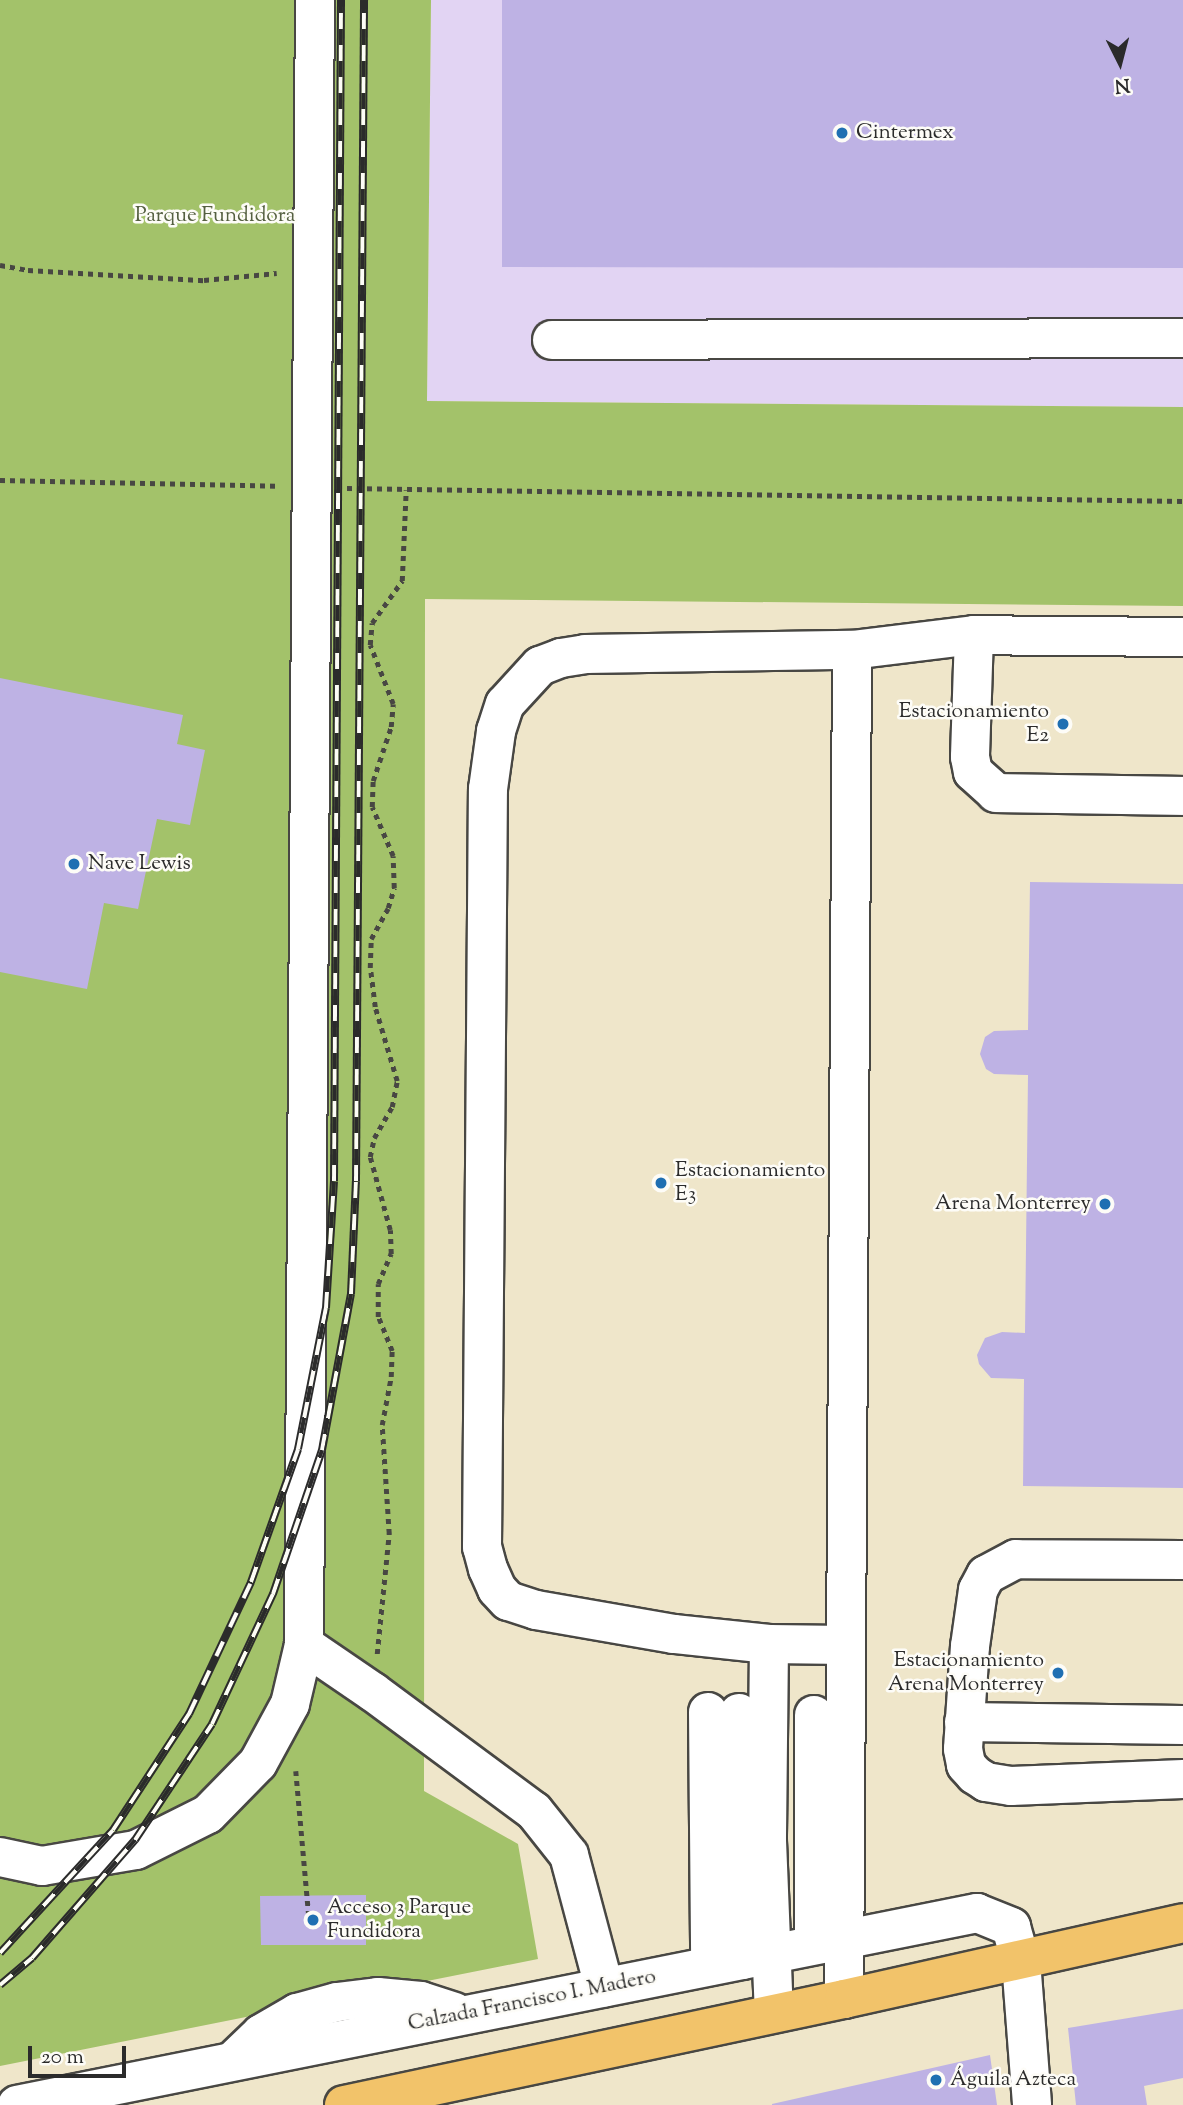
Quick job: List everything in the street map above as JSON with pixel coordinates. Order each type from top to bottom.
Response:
[{"type":"main road","points":[[344,2105],[1021,1961],[1183,1923]]},
{"type":"street","points":[[0,1857],[42,1866],[136,1850],[208,1814],[258,1763],[289,1704],[304,1645],[315,0]]},
{"type":"street","points":[[552,340],[1183,338]]},
{"type":"street","points":[[846,1644],[769,1644],[674,1634],[536,1610],[508,1601],[497,1589],[488,1569],[482,1535],[488,789],[496,731],[505,704],[540,666],[585,654],[974,635],[1183,637]]},
{"type":"street","points":[[974,635],[970,757],[972,772],[984,785],[996,793],[1021,795],[1183,796]]},
{"type":"street","points":[[829,1942],[846,1644],[838,642]]},
{"type":"street","points":[[1183,1560],[1016,1559],[1000,1565],[986,1576],[978,1590],[964,1722],[965,1765],[986,1782],[1011,1786],[1183,1779]]},
{"type":"street","points":[[741,1960],[767,1841],[769,1644]]},
{"type":"street","points":[[304,1645],[373,1692],[534,1811],[569,1855],[604,1987]]},
{"type":"street","points":[[724,1713],[741,1960],[774,2013]]},
{"type":"street","points":[[814,1715],[829,1942],[844,1999]]},
{"type":"street","points":[[964,1722],[1183,1725]]},
{"type":"street","name":"Calzada Francisco I. Madero","points":[[17,2105],[976,1913],[1011,1927],[1021,1961]]},
{"type":"street","points":[[1021,1961],[1032,2105]]},
{"type":"path","points":[[0,265],[29,270],[204,280],[313,270]]},
{"type":"path","points":[[0,480],[406,490],[1183,501]]},
{"type":"path","points":[[373,1692],[389,1534],[382,1426],[391,1377],[392,1351],[378,1317],[378,1284],[391,1254],[390,1230],[370,1157],[374,1138],[392,1107],[397,1081],[374,1007],[370,968],[371,939],[388,908],[394,888],[393,856],[372,807],[373,781],[391,727],[393,704],[370,645],[372,623],[402,581],[406,490]]},
{"type":"path","points":[[296,1770],[310,1928]]},
{"type":"shaded area","name":"Cintermex","points":[[431,0],[1183,0],[1183,407],[427,401]]},
{"type":"green space","name":"Parque Fundidora","points":[[0,0],[431,0],[427,401],[1183,407],[1183,606],[425,599],[424,1791],[518,1844],[538,1959],[0,2066]]},
{"type":"building","name":"Cintermex","points":[[502,0],[1183,0],[1183,268],[502,267]]},
{"type":"building","name":"Nave Lewis","points":[[0,678],[183,715],[177,744],[205,750],[190,825],[157,819],[138,909],[104,903],[87,989],[0,972]]},
{"type":"building","name":"Arena Monterrey","points":[[1030,882],[1183,884],[1183,1488],[1023,1486],[1024,1379],[991,1378],[979,1364],[977,1355],[985,1338],[1002,1332],[1025,1333],[1028,1075],[994,1074],[986,1069],[980,1054],[985,1037],[994,1031],[1028,1030]]},
{"type":"building","name":"Acceso 3 Parque Fundidora","points":[[366,1895],[366,1945],[261,1945],[260,1896]]},
{"type":"building","points":[[1183,2009],[1183,2078],[1144,2086],[1147,2105],[1076,2105],[1068,2028]]},
{"type":"building","name":"Águila Azteca","points":[[990,2055],[997,2105],[772,2105],[772,2104]]},
{"type":"railway","points":[[0,1953],[113,1830],[189,1714],[251,1582],[298,1449],[326,1308],[334,1181],[341,0]]},
{"type":"railway","points":[[0,1985],[32,1958],[135,1840],[212,1724],[273,1594],[322,1450],[351,1294],[356,1181],[364,0]]},
{"type":"place","name":"Cintermex","points":[[842,133]]},
{"type":"place","name":"Estacionamiento E2","points":[[1063,724]]},
{"type":"place","name":"Nave Lewis","points":[[74,864]]},
{"type":"place","name":"Estacionamiento E3","points":[[661,1183]]},
{"type":"place","name":"Arena Monterrey","points":[[1105,1204]]},
{"type":"place","name":"Estacionamiento Arena Monterrey","points":[[1058,1673]]},
{"type":"place","name":"Acceso 3 Parque Fundidora","points":[[313,1920]]},
{"type":"place","name":"Águila Azteca","points":[[936,2080]]}]
